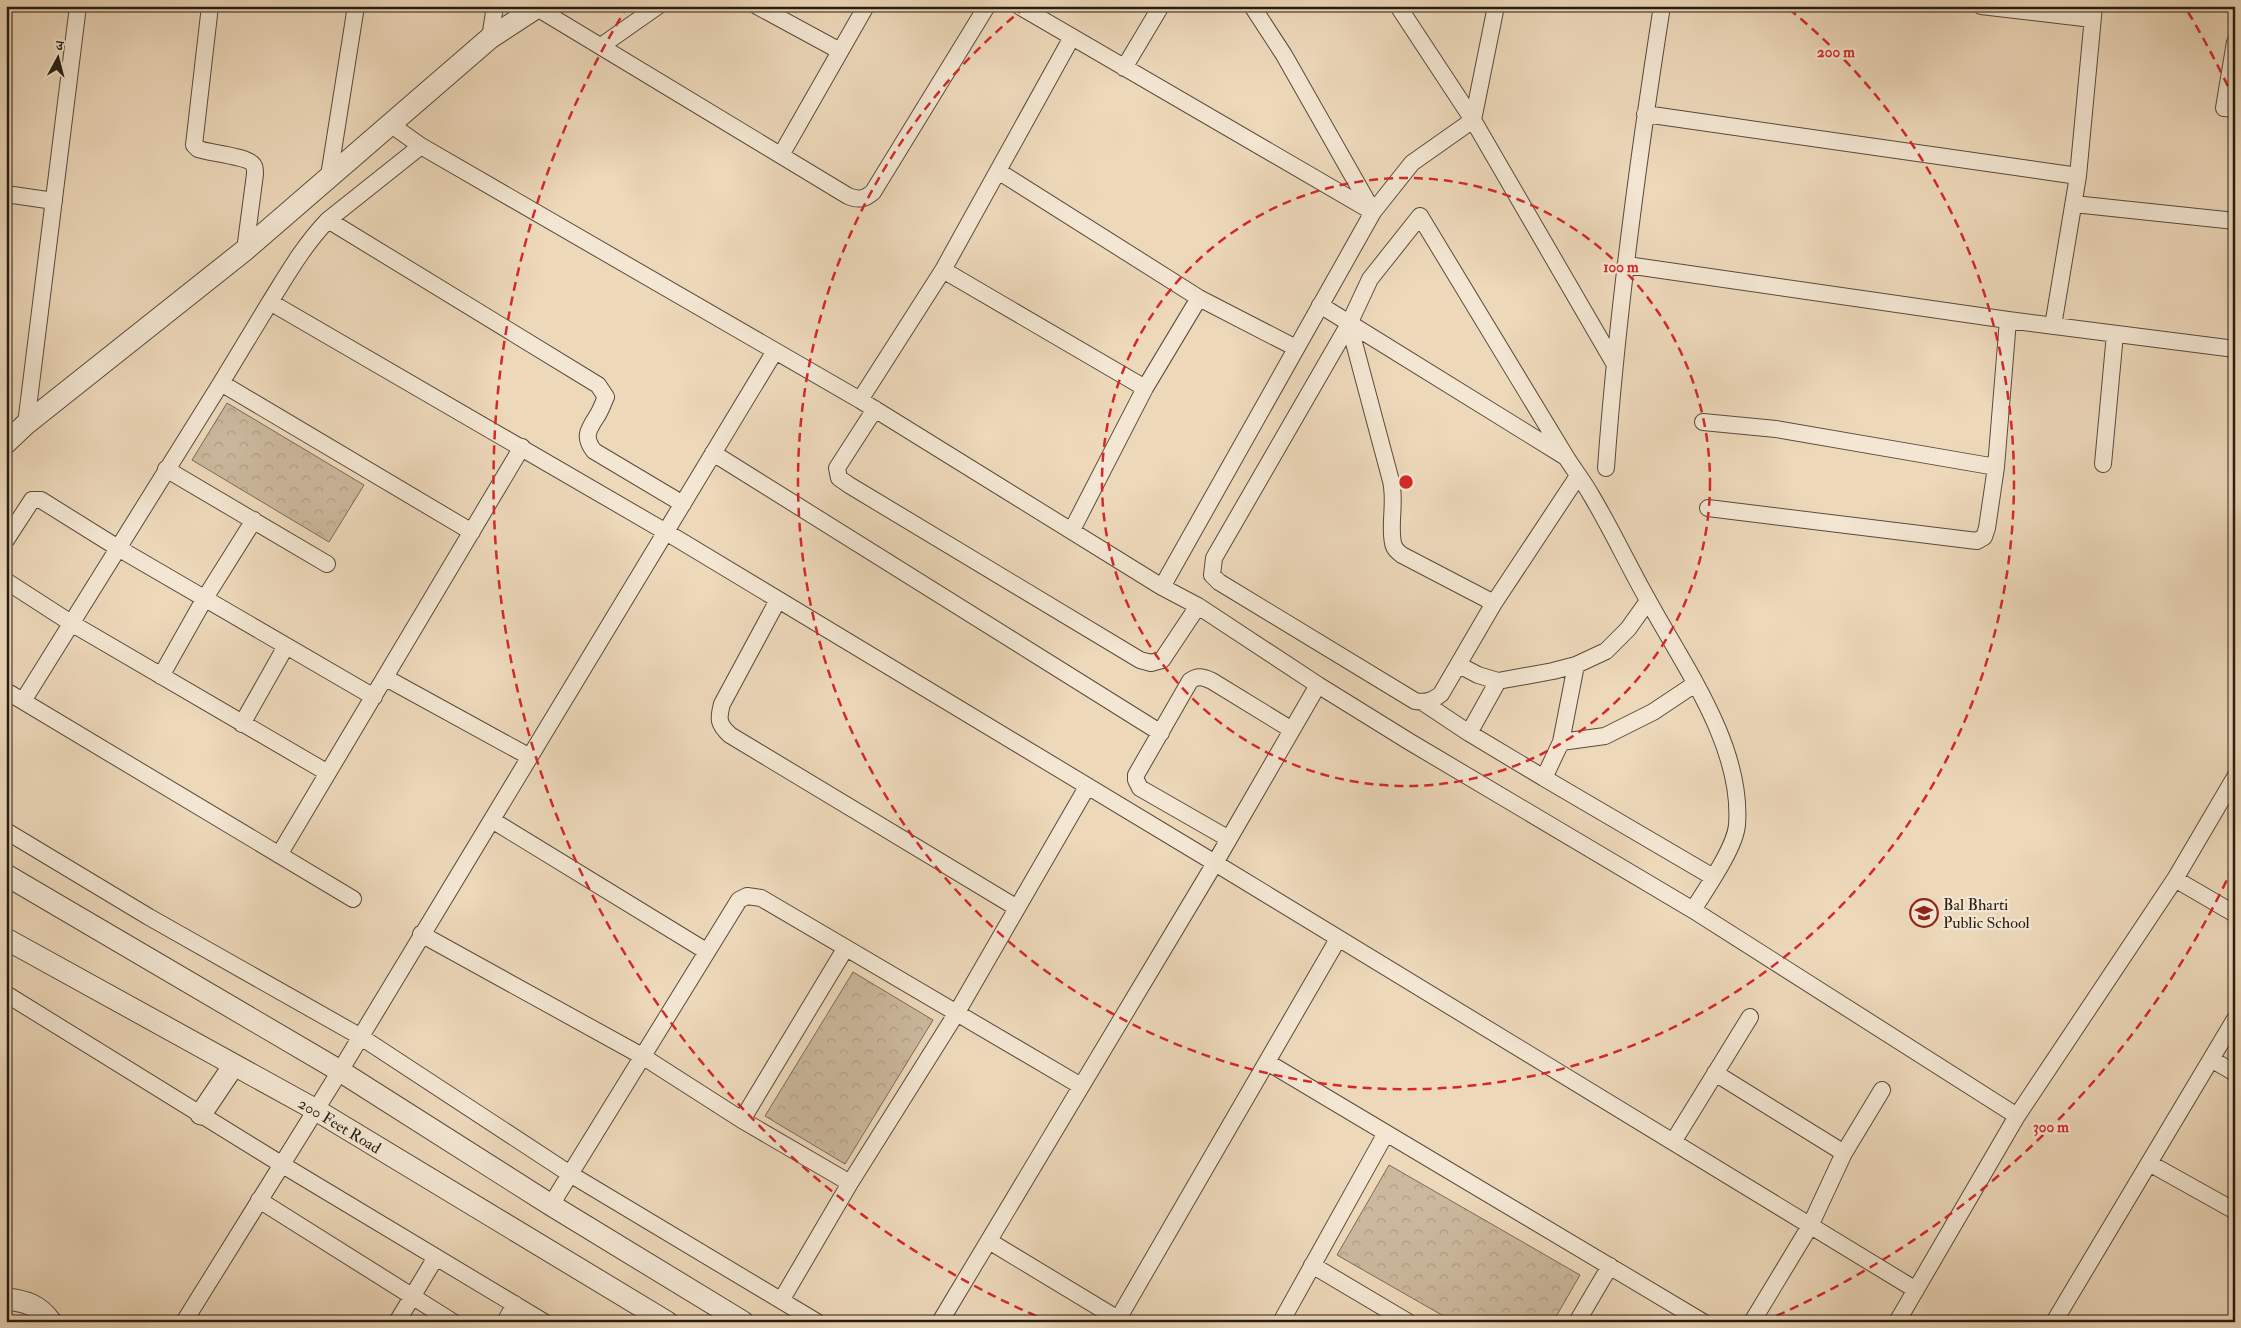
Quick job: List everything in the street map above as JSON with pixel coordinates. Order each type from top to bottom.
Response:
[{"type":"street","points":[[26,424],[78,6]]},
{"type":"street","points":[[210,6],[194,144],[198,150],[250,160],[254,165],[255,174],[244,250]]},
{"type":"street","points":[[329,176],[356,6]]},
{"type":"street","points":[[490,38],[495,6]]},
{"type":"street","points":[[601,46],[658,6]]},
{"type":"street","points":[[757,6],[840,51]]},
{"type":"street","points":[[781,155],[866,6]]},
{"type":"street","points":[[6,443],[26,424],[244,250],[490,38],[538,7],[848,196],[857,199],[866,198],[872,192],[987,6]]},
{"type":"street","points":[[1019,6],[1373,212]]},
{"type":"street","points":[[1124,68],[1161,6]]},
{"type":"street","points":[[1252,6],[1284,55],[1373,212]]},
{"type":"street","points":[[1398,6],[1473,120],[1614,363]]},
{"type":"street","points":[[1162,587],[1373,212],[1412,163],[1473,120],[1496,6]]},
{"type":"street","points":[[1606,468],[1614,363],[1645,114],[1662,6]]},
{"type":"street","points":[[1981,6],[2093,13],[2078,176],[2053,326]]},
{"type":"street","points":[[860,400],[943,270],[1072,38]]},
{"type":"street","points":[[2235,42],[2224,108],[2235,109]]},
{"type":"street","points":[[1645,114],[2078,176]]},
{"type":"street","points":[[390,124],[421,146],[860,400],[1162,587],[1198,606],[1318,685],[1694,910],[2017,1116]]},
{"type":"street","points":[[22,701],[221,383],[302,249],[328,220],[421,146]]},
{"type":"street","points":[[998,171],[1199,298],[1296,348]]},
{"type":"street","points":[[6,194],[54,201]]},
{"type":"street","points":[[2074,204],[2235,221]]},
{"type":"street","points":[[1694,910],[1728,851],[1737,827],[1736,801],[1731,768],[1721,736],[1695,684],[1591,494],[1566,457],[1420,216],[1370,279],[1349,324],[1214,558],[1212,575],[1219,582],[1415,701],[1424,703],[1469,733],[1713,877]]},
{"type":"street","points":[[328,220],[598,385],[606,397],[599,414],[588,428],[586,436],[588,444],[594,451],[682,504]]},
{"type":"street","points":[[1627,266],[2008,320],[2235,349]]},
{"type":"street","points":[[943,270],[1145,388]]},
{"type":"street","points":[[1072,530],[1145,388],[1199,298]]},
{"type":"street","points":[[270,302],[666,532],[1215,863],[1916,1290]]},
{"type":"street","points":[[1320,305],[1566,457]]},
{"type":"street","points":[[1708,508],[1977,541],[1984,536],[1987,528],[1996,467],[2008,320]]},
{"type":"street","points":[[1349,324],[1394,492],[1392,534],[1395,549],[1402,555],[1494,603]]},
{"type":"street","points":[[2103,464],[2115,334]]},
{"type":"street","points":[[184,1322],[340,1071],[775,351]]},
{"type":"street","points":[[221,383],[472,532]]},
{"type":"street","points":[[874,409],[837,468],[839,478],[849,485],[1140,660],[1151,663],[1162,660],[1198,606]]},
{"type":"street","points":[[1703,422],[1776,429],[1996,467]]},
{"type":"street","points":[[279,855],[522,447]]},
{"type":"street","points":[[713,453],[1161,733]]},
{"type":"street","points":[[166,469],[327,564]]},
{"type":"street","points":[[1424,703],[1432,701],[1441,694],[1494,603],[1578,476]]},
{"type":"street","points":[[6,540],[32,500],[41,500],[118,548],[374,697]]},
{"type":"street","points":[[161,676],[205,598],[254,520]]},
{"type":"street","points":[[6,581],[71,623],[328,773]]},
{"type":"street","points":[[778,600],[722,704],[718,718],[722,728],[730,735],[1017,908]]},
{"type":"street","points":[[1459,664],[1478,675],[1498,682],[1576,665],[1606,651],[1628,629],[1648,601]]},
{"type":"street","points":[[242,724],[286,646]]},
{"type":"street","points":[[1544,778],[1561,742],[1576,665]]},
{"type":"street","points":[[1229,839],[1140,788],[1136,780],[1136,775],[1190,681],[1195,677],[1203,677],[1292,730]]},
{"type":"street","points":[[386,678],[530,758]]},
{"type":"street","points":[[1469,733],[1498,682]]},
{"type":"street","points":[[1561,742],[1605,736],[1653,712],[1695,684]]},
{"type":"street","points":[[940,1322],[1215,863],[1318,685]]},
{"type":"street","points":[[6,692],[353,900]]},
{"type":"street","points":[[1897,1322],[2017,1116],[2175,879],[2235,777]]},
{"type":"street","points":[[782,1300],[850,1183],[956,1014],[1087,787]]},
{"type":"street","points":[[492,820],[706,951]]},
{"type":"street","points":[[6,831],[149,917],[361,1036],[570,1174],[817,1322]]},
{"type":"street","points":[[6,876],[340,1071],[551,1205],[743,1322]]},
{"type":"street","points":[[2175,879],[2235,914]]},
{"type":"street","points":[[551,1205],[706,951],[739,900],[747,896],[761,898],[1081,1086]]},
{"type":"street","points":[[422,934],[642,1056],[742,1120],[850,1183]]},
{"type":"street","name":"200 Feet Road","points":[[6,939],[316,1110],[667,1322]]},
{"type":"street","points":[[989,1241],[1120,1320],[1338,939]]},
{"type":"street","points":[[742,1120],[845,949]]},
{"type":"street","points":[[6,994],[281,1164],[544,1322]]},
{"type":"street","points":[[1672,1142],[1750,1017]]},
{"type":"street","points":[[2054,1322],[2235,1019]]},
{"type":"street","points":[[2211,1059],[2235,1074]]},
{"type":"street","points":[[1266,1062],[1703,1322]]},
{"type":"street","points":[[200,1114],[234,1065]]},
{"type":"street","points":[[1715,1072],[1844,1153]]},
{"type":"street","points":[[1752,1322],[1810,1226],[1844,1153],[1882,1090]]},
{"type":"street","points":[[1280,1322],[1386,1133]]},
{"type":"street","points":[[2148,1163],[2235,1211]]},
{"type":"street","points":[[259,1200],[453,1322]]},
{"type":"street","points":[[397,1322],[436,1257]]},
{"type":"street","points":[[1312,1265],[1408,1322]]},
{"type":"street","points":[[1577,1322],[1610,1266]]},
{"type":"street","points":[[6,1299],[30,1302],[43,1310],[51,1322]]},
{"type":"street","points":[[505,1322],[515,1304]]},
{"type":"green space","points":[[227,403],[364,485],[329,542],[192,460]]},
{"type":"green space","points":[[853,972],[933,1020],[845,1164],[765,1116]]},
{"type":"green space","points":[[1389,1165],[1580,1275],[1553,1322],[1454,1322],[1337,1255]]},
{"type":"place","name":"Bal Bharti Public School","points":[[1924,913]]}]
